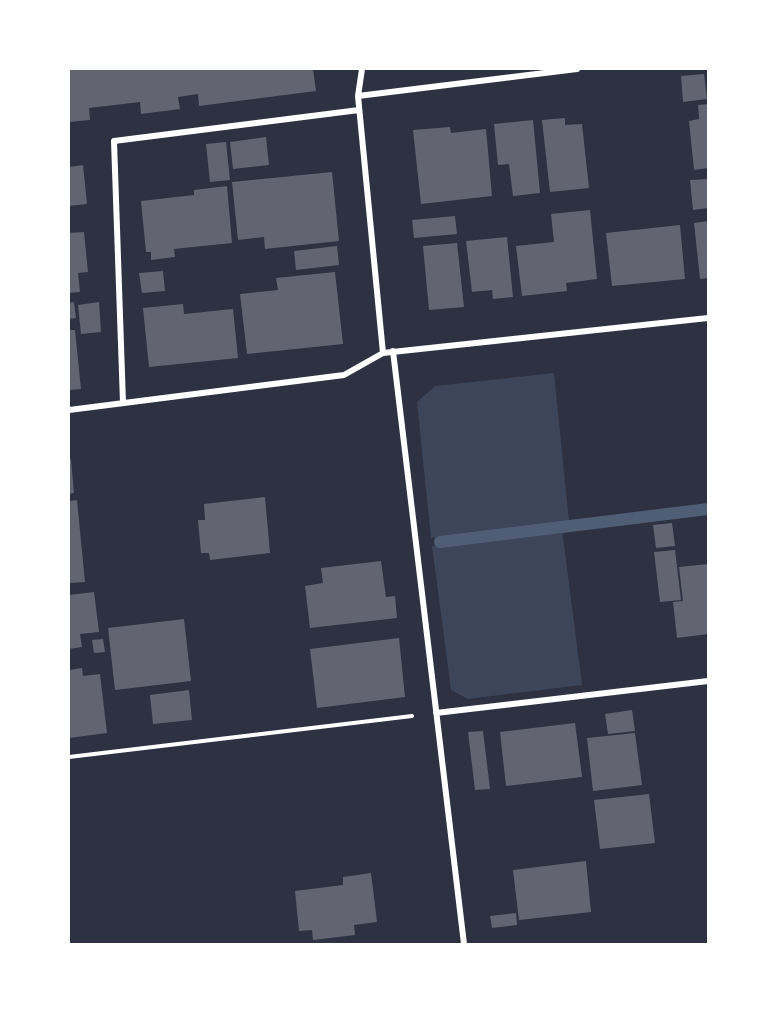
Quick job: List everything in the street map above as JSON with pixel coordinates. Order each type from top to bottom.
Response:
[{"type":"street","points":[[362,69],[358,96],[383,352]]},
{"type":"street","points":[[358,96],[577,69]]},
{"type":"street","points":[[123,403],[114,141],[360,110]]},
{"type":"street","points":[[69,410],[344,375],[383,352],[708,318]]},
{"type":"street","points":[[393,351],[464,944]]},
{"type":"street","points":[[436,713],[708,681]]},
{"type":"path","points":[[69,757],[436,713]]},
{"type":"shaded area","points":[[554,373],[569,521],[431,538],[417,402],[435,386]]},
{"type":"shaded area","points":[[562,529],[582,685],[468,699],[451,690],[432,546]]},
{"type":"building","points":[[69,69],[313,69],[316,91],[199,106],[198,94],[178,97],[180,109],[141,114],[140,102],[89,108],[90,120],[69,122]]},
{"type":"building","points":[[704,74],[707,99],[683,102],[681,76]]},
{"type":"building","points":[[708,104],[708,168],[694,170],[689,121],[699,119],[698,105]]},
{"type":"building","points":[[565,118],[565,125],[582,124],[589,188],[550,192],[542,120]]},
{"type":"building","points":[[533,120],[540,193],[513,196],[509,164],[498,165],[494,124]]},
{"type":"building","points":[[450,127],[451,133],[486,129],[492,196],[421,204],[413,130]]},
{"type":"building","points":[[266,137],[269,165],[233,169],[230,142]]},
{"type":"building","points":[[226,142],[230,180],[210,182],[206,144]]},
{"type":"building","points":[[83,165],[87,204],[69,206],[69,167]]},
{"type":"building","points":[[332,172],[339,241],[265,249],[264,237],[238,240],[232,182]]},
{"type":"building","points":[[708,179],[708,208],[693,210],[690,180]]},
{"type":"building","points":[[227,186],[232,243],[174,249],[175,257],[151,260],[151,252],[146,252],[141,201],[194,195],[194,190]]},
{"type":"building","points":[[590,210],[597,279],[566,283],[567,291],[522,296],[516,246],[554,242],[551,214]]},
{"type":"building","points":[[455,216],[457,234],[414,238],[412,220]]},
{"type":"building","points":[[708,221],[708,278],[700,279],[694,223]]},
{"type":"building","points":[[680,225],[685,279],[612,286],[606,233]]},
{"type":"building","points":[[84,232],[88,272],[78,273],[80,292],[69,293],[69,233]]},
{"type":"building","points":[[507,237],[513,297],[493,299],[492,290],[472,292],[466,241]]},
{"type":"building","points":[[457,243],[464,307],[429,310],[423,246]]},
{"type":"building","points":[[337,246],[339,265],[296,270],[294,251]]},
{"type":"building","points":[[163,271],[165,291],[142,293],[139,273]]},
{"type":"building","points":[[335,272],[343,344],[247,354],[240,294],[278,290],[276,278]]},
{"type":"building","points":[[74,302],[76,318],[69,319],[69,303]]},
{"type":"building","points":[[99,302],[101,332],[81,334],[78,305]]},
{"type":"building","points":[[183,304],[184,314],[233,309],[238,358],[149,367],[143,308]]},
{"type":"building","points":[[69,330],[75,330],[81,389],[69,390]]},
{"type":"building","points":[[69,459],[71,459],[74,493],[69,494]]},
{"type":"building","points":[[265,497],[270,553],[210,560],[209,553],[201,553],[198,520],[205,520],[204,504]]},
{"type":"building","points":[[77,500],[85,582],[69,583],[69,501]]},
{"type":"building","points":[[672,523],[675,546],[656,548],[653,525]]},
{"type":"building","points":[[675,550],[681,600],[660,602],[654,552]]},
{"type":"building","points":[[381,561],[386,597],[395,596],[397,618],[310,628],[305,586],[323,583],[321,568]]},
{"type":"building","points":[[708,564],[708,634],[677,638],[673,602],[683,601],[679,567]]},
{"type":"building","points":[[94,592],[99,632],[80,634],[82,647],[69,649],[69,595]]},
{"type":"building","points":[[184,619],[191,681],[115,690],[108,628]]},
{"type":"building","points":[[399,638],[405,697],[317,708],[310,649]]},
{"type":"building","points":[[103,639],[105,652],[94,653],[92,640]]},
{"type":"building","points":[[82,668],[83,676],[100,674],[107,733],[69,738],[69,670]]},
{"type":"building","points":[[189,690],[192,720],[153,724],[150,695]]},
{"type":"building","points":[[632,710],[635,731],[608,734],[605,714]]},
{"type":"building","points":[[575,723],[582,777],[506,786],[500,732]]},
{"type":"building","points":[[483,731],[490,789],[475,790],[468,732]]},
{"type":"building","points":[[635,733],[642,785],[593,791],[587,738]]},
{"type":"building","points":[[649,794],[655,843],[600,849],[594,800]]},
{"type":"building","points":[[586,861],[591,912],[519,920],[513,870]]},
{"type":"building","points":[[371,873],[377,922],[354,925],[355,935],[313,940],[312,930],[299,931],[295,891],[343,885],[343,877]]},
{"type":"building","points":[[516,913],[517,925],[492,928],[490,916]]},
{"type":"waterway","points":[[440,542],[708,509]]}]
